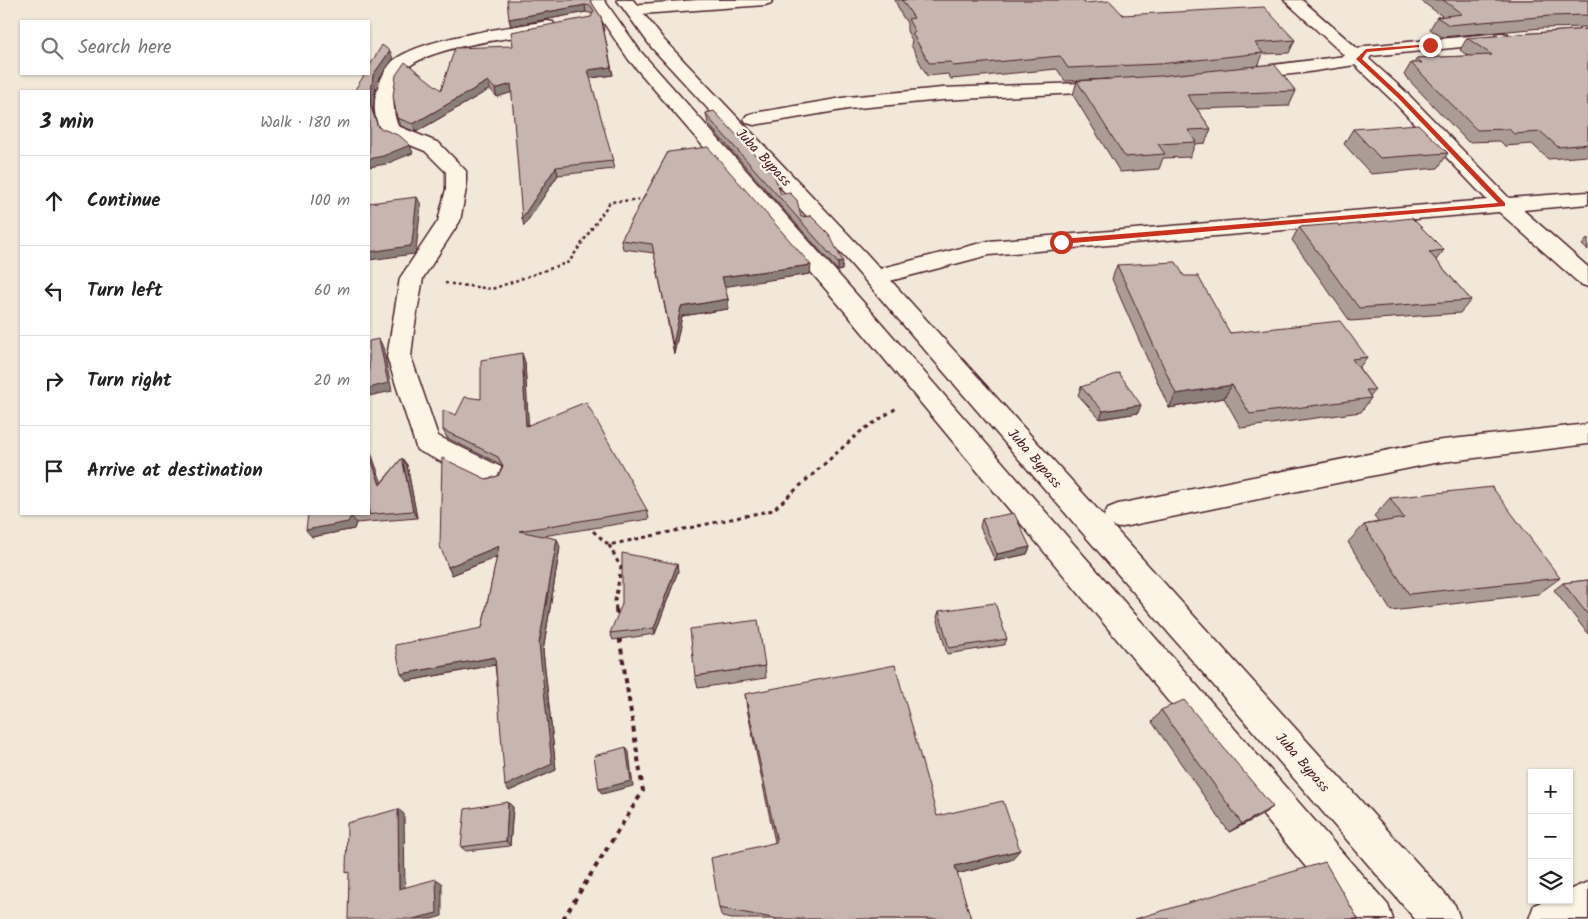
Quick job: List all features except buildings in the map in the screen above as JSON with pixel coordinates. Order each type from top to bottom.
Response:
[{"type":"street","points":[[596,0],[635,56],[855,308],[1374,919]]},
{"type":"street","points":[[633,4],[765,0]]},
{"type":"street","points":[[1292,0],[1400,97],[1503,204],[1588,279]]},
{"type":"street","name":"Juba Bypass","points":[[633,4],[658,44],[858,258],[1441,919]]},
{"type":"street","points":[[491,475],[426,443],[399,357],[412,278],[449,221],[456,189],[456,171],[432,147],[390,130],[384,111],[387,84],[400,64],[424,53],[470,41],[567,22]]},
{"type":"street","points":[[1222,76],[1302,68],[1359,59],[1366,50],[1523,36]]},
{"type":"street","points":[[754,119],[848,103],[942,94],[1129,86]]},
{"type":"street","points":[[890,273],[989,248],[1588,198]]},
{"type":"street","points":[[1118,516],[1434,452],[1588,434]]},
{"type":"street","points":[[1548,919],[1588,900]]},
{"type":"path","points":[[412,278],[492,289],[569,262],[610,202],[649,199]]},
{"type":"path","points":[[609,545],[773,510],[860,432],[902,404]]},
{"type":"path","points":[[563,919],[643,791],[615,601],[621,568],[609,545],[581,520]]},
{"type":"route","points":[[1061,242],[1503,204],[1400,97],[1359,59],[1366,50],[1430,45]]}]
